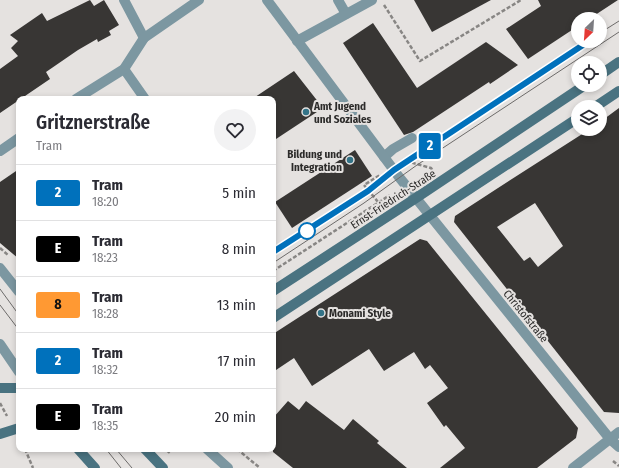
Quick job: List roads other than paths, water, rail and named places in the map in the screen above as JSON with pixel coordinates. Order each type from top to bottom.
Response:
[{"type":"main road","points":[[607,70],[619,62]]},
{"type":"main road","points":[[606,100],[619,91]]},
{"type":"main road","name":"Ernst-Friedrich-Straße","points":[[276,289],[574,92]]},
{"type":"main road","points":[[276,316],[431,216],[571,123]]},
{"type":"main road","points":[[0,388],[16,388]]},
{"type":"main road","points":[[0,434],[16,429]]},
{"type":"main road","points":[[81,452],[95,468]]},
{"type":"main road","points":[[148,452],[163,468]]},
{"type":"street","points":[[124,0],[144,38]]},
{"type":"street","points":[[81,96],[124,69],[144,38],[199,0]]},
{"type":"street","name":"Christofstraße","points":[[267,0],[416,198],[610,439],[619,447]]},
{"type":"street","points":[[338,0],[346,14]]},
{"type":"street","points":[[297,41],[372,0]]},
{"type":"street","points":[[124,69],[143,96]]},
{"type":"street","points":[[384,157],[393,149],[412,138]]},
{"type":"street","points":[[0,151],[16,140]]},
{"type":"street","points":[[0,268],[16,288]]},
{"type":"street","points":[[0,344],[16,368]]},
{"type":"street","points":[[573,468],[619,432]]},
{"type":"street","points":[[210,452],[228,468]]},
{"type":"tram line","points":[[607,29],[619,21]]},
{"type":"tram line","points":[[276,261],[364,203],[417,165],[619,32]]},
{"type":"tram line","points":[[276,250],[368,191],[394,170],[578,48]]},
{"type":"tram line","name":"2","points":[[276,250],[368,191],[394,170],[578,48]]},
{"type":"tram line","points":[[0,289],[16,311]]},
{"type":"tram line","points":[[0,305],[16,326]]},
{"type":"tram line","points":[[108,452],[121,468]]},
{"type":"tram line","points":[[119,452],[132,468]]},
{"type":"place","name":"Amt Jugend und Soziales","points":[[306,112]]},
{"type":"place","name":"Bildung und Integration","points":[[350,160]]},
{"type":"place","name":"Monami Style","points":[[321,313]]}]
